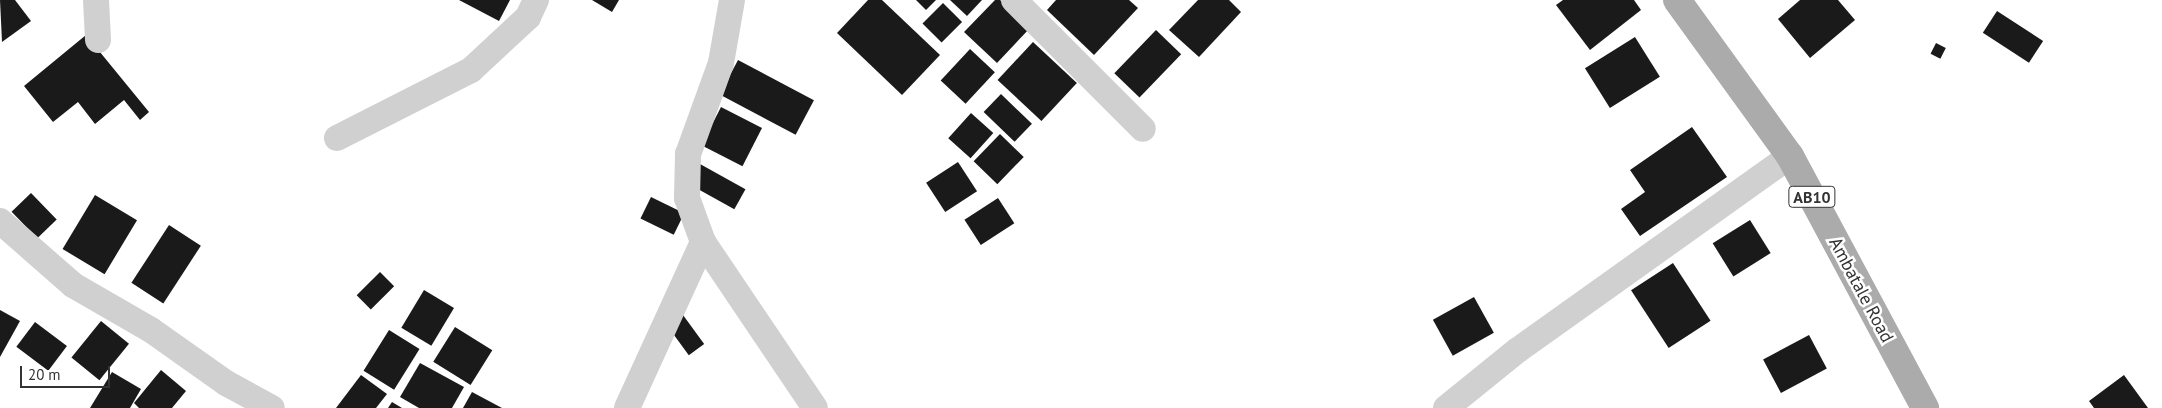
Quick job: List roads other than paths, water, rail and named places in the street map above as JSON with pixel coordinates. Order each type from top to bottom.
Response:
[{"type":"main road","name":"Ambatale Road","points":[[1677,0],[1790,156],[1925,408]]},
{"type":"street","points":[[96,0],[98,40]]},
{"type":"street","points":[[337,138],[471,70],[528,17],[536,0]]},
{"type":"street","points":[[732,0],[721,63],[695,131],[686,176],[688,198],[702,242],[814,408]]},
{"type":"street","points":[[1014,0],[1143,129]]},
{"type":"street","points":[[1446,408],[1518,350],[1790,156]]},
{"type":"street","points":[[0,221],[73,285],[151,330],[226,383],[272,408]]},
{"type":"street","points":[[627,408],[702,242]]}]
